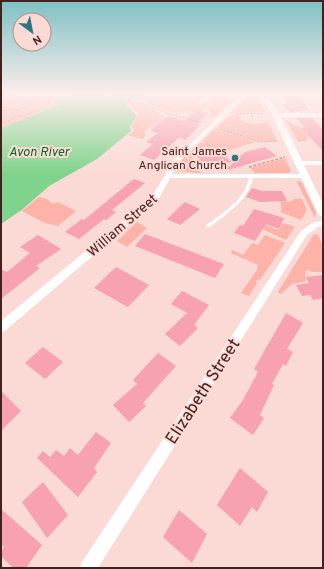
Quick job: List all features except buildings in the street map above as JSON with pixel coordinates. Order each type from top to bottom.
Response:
[{"type":"street","name":"William Street","points":[[1,328],[155,198],[176,160],[219,121]]},
{"type":"street","points":[[279,121],[323,214]]},
{"type":"street","points":[[298,163],[323,163]]},
{"type":"street","points":[[168,176],[304,176]]},
{"type":"street","name":"Elizabeth Street","points":[[88,568],[304,232],[315,225],[323,223]]},
{"type":"lane","points":[[208,226],[235,205],[250,185],[251,176]]},
{"type":"path","points":[[194,121],[260,142],[278,142]]},
{"type":"path","points":[[188,157],[200,170]]},
{"type":"path","points":[[247,168],[285,157]]},
{"type":"shaded area","points":[[1,121],[19,121],[1,128]]},
{"type":"shaded area","points":[[135,121],[161,121],[144,131],[146,135],[142,139],[128,135],[134,131],[131,126]]},
{"type":"shaded area","points":[[224,121],[242,121],[251,124],[267,121],[277,141],[257,141],[217,127]]},
{"type":"shaded area","points":[[286,121],[301,128],[309,138],[306,139],[307,141],[298,142]]},
{"type":"shaded area","points":[[216,128],[256,142],[222,152],[202,141]]},
{"type":"shaded area","points":[[201,142],[207,144],[214,150],[192,156],[195,164],[187,155]]},
{"type":"shaded area","points":[[185,157],[201,173],[177,171],[175,168]]},
{"type":"shaded area","points":[[285,158],[291,171],[288,173],[255,173],[250,168]]},
{"type":"shaded area","points":[[299,181],[302,183],[316,212],[315,218],[297,182]]},
{"type":"shaded area","points":[[39,197],[47,199],[53,204],[58,202],[76,211],[58,226],[45,223],[22,211]]},
{"type":"shaded area","points":[[293,199],[302,199],[307,210],[301,220],[280,212],[282,210],[280,202],[293,201]]},
{"type":"shaded area","points":[[252,219],[278,230],[284,223],[295,227],[286,240],[249,223]]},
{"type":"shaded area","points":[[137,222],[147,228],[127,247],[117,241]]},
{"type":"shaded area","points":[[314,234],[318,235],[323,246],[323,272],[312,272],[309,270],[305,271],[306,281],[292,284],[281,294],[278,292]]},
{"type":"shaded area","points":[[265,235],[285,243],[260,280],[258,279],[256,281],[257,283],[249,296],[241,293],[257,270],[258,265],[231,253],[232,250],[243,255],[252,243],[258,245]]},
{"type":"water","name":"Avon River","points":[[19,121],[134,121],[130,126],[131,131],[97,159],[49,186],[23,209],[1,224],[1,128]]},
{"type":"place","name":"Saint James Anglican Church","points":[[235,158]]}]
